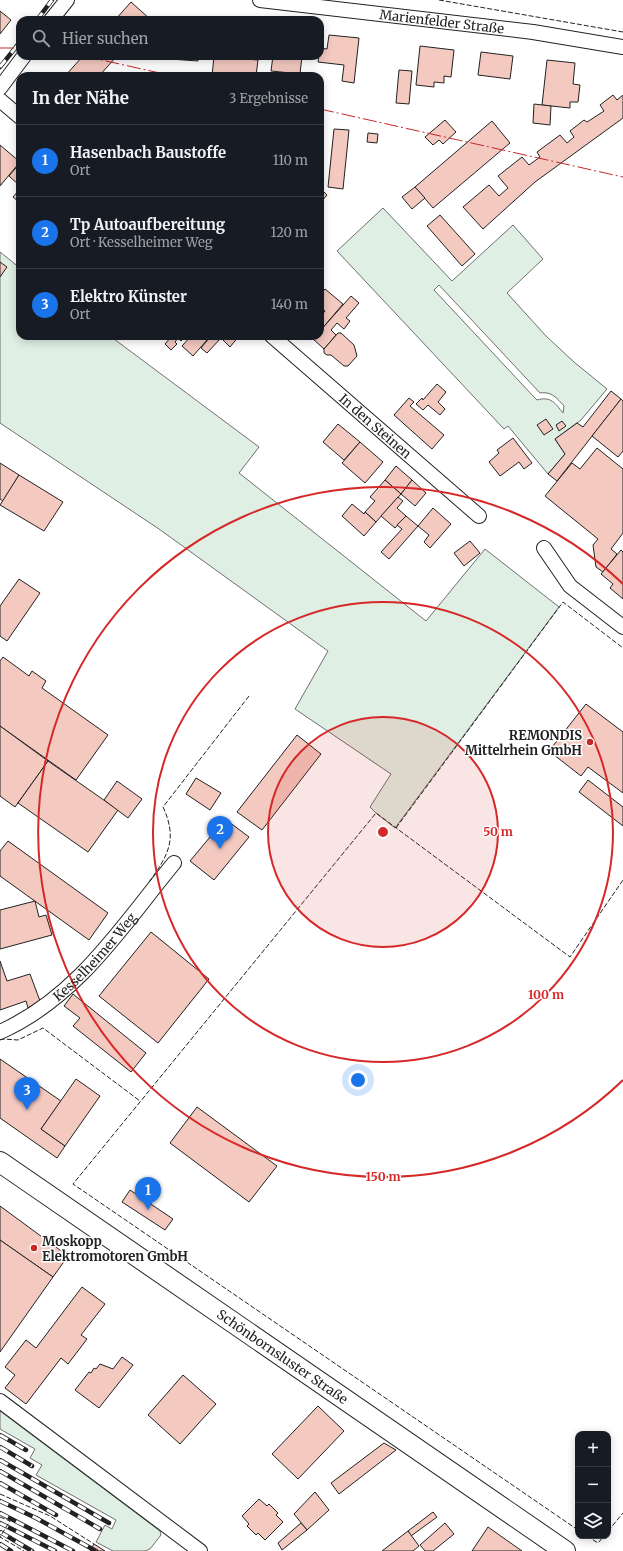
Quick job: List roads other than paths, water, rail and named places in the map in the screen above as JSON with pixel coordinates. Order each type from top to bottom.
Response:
[{"type":"street","points":[[54,16],[67,0]]},
{"type":"street","name":"Marienfelder Straße","points":[[260,0],[533,32],[623,47]]},
{"type":"street","points":[[0,88],[21,60]]},
{"type":"street","points":[[0,100],[16,114]]},
{"type":"street","name":"In den Steinen","points":[[277,340],[479,516]]},
{"type":"street","points":[[544,548],[570,586],[623,628]]},
{"type":"street","name":"Kesselheimer Weg","points":[[0,1032],[31,1015],[56,998],[77,980],[134,914],[174,863]]},
{"type":"street","name":"Schönbornsluster Straße","points":[[0,1162],[565,1551]]},
{"type":"street","points":[[0,1401],[200,1551]]},
{"type":"railway","points":[[40,16],[52,0]]},
{"type":"railway","points":[[0,67],[16,47]]},
{"type":"railway","points":[[0,1435],[26,1450]]},
{"type":"railway","points":[[0,1447],[32,1466]]},
{"type":"railway","points":[[0,1460],[109,1523]]},
{"type":"railway","points":[[0,1471],[100,1529]]},
{"type":"railway","points":[[0,1483],[56,1515]]},
{"type":"railway","points":[[0,1501],[36,1518],[96,1551]]},
{"type":"railway","points":[[0,1513],[73,1551]]},
{"type":"railway","points":[[0,1523],[55,1551]]},
{"type":"railway","points":[[0,1532],[32,1551]]},
{"type":"railway","points":[[0,1544],[11,1551]]},
{"type":"place","name":"REMONDIS Mittelrhein GmbH","points":[[590,742]]},
{"type":"place","name":"Tp Autoaufbereitung","points":[[220,849]]},
{"type":"place","name":"Elektro Künster","points":[[27,1110]]},
{"type":"place","name":"Hasenbach Baustoffe","points":[[148,1210]]},
{"type":"place","name":"Moskopp Elektromotoren GmbH","points":[[34,1248]]}]
